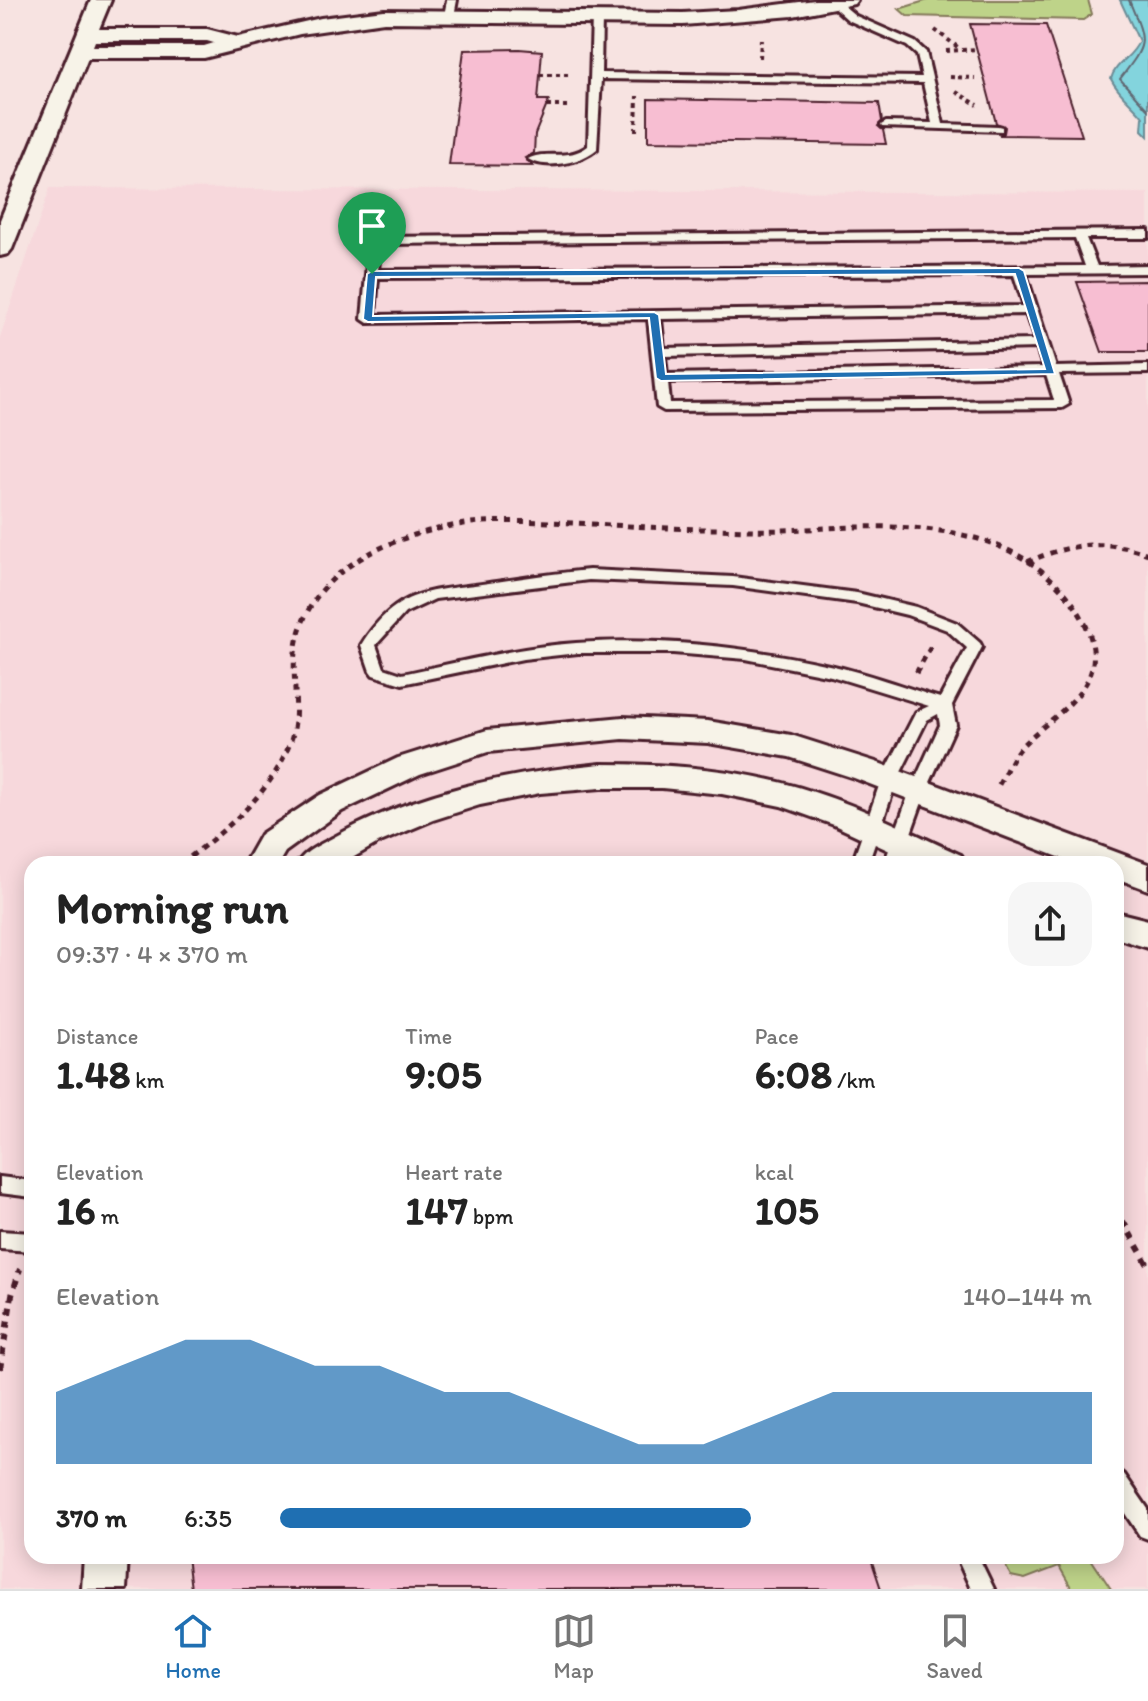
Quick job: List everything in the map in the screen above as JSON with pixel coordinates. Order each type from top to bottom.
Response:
[{"type":"street","points":[[0,249],[101,0]]},
{"type":"street","points":[[83,44],[204,52],[319,24],[450,8],[597,17],[724,16],[838,1]]},
{"type":"street","points":[[266,856],[273,843],[331,803],[409,766],[487,741],[623,728],[708,732],[791,746],[1090,856]]},
{"type":"street","points":[[326,856],[353,839],[424,812],[505,787],[561,778],[652,776],[727,782],[784,794],[887,844],[924,856]]},
{"type":"street","points":[[1124,869],[1148,877]]},
{"type":"street","points":[[1124,927],[1148,934]]},
{"type":"street","points":[[104,1589],[106,1564]]},
{"type":"lane","points":[[838,1],[867,27],[911,44],[922,54],[938,125]]},
{"type":"lane","points":[[534,159],[571,159],[586,154],[593,147],[597,17]]},
{"type":"lane","points":[[596,76],[928,80]]},
{"type":"lane","points":[[886,125],[998,129]]},
{"type":"lane","points":[[1079,234],[1092,270]]},
{"type":"lane","points":[[1031,310],[368,319],[375,241],[1148,234]]},
{"type":"lane","points":[[372,274],[1148,269]]},
{"type":"lane","points":[[654,315],[664,407],[1062,404],[1019,271]]},
{"type":"lane","points":[[658,352],[1042,344]]},
{"type":"lane","points":[[661,378],[1148,369]]},
{"type":"lane","points":[[871,856],[887,844],[921,716],[944,705],[975,647],[968,635],[946,622],[862,599],[772,584],[684,576],[587,575],[429,595],[389,616],[368,645],[378,671],[402,679],[523,654],[578,648],[673,648],[746,654],[832,671],[944,705]]},
{"type":"lane","points":[[887,844],[904,786],[948,725],[944,705]]},
{"type":"lane","points":[[0,1185],[24,1188]]},
{"type":"lane","points":[[0,1240],[24,1242]]},
{"type":"lane","points":[[1124,1493],[1148,1528]]},
{"type":"lane","points":[[971,1564],[983,1589]]},
{"type":"path","points":[[761,71],[759,39],[770,38]]},
{"type":"path","points":[[938,52],[977,49]]},
{"type":"path","points":[[540,75],[578,75]]},
{"type":"path","points":[[975,78],[945,77],[948,87],[984,108]]},
{"type":"path","points":[[547,106],[577,106]]},
{"type":"path","points":[[191,856],[250,806],[273,776],[291,740],[297,711],[293,677],[295,637],[305,612],[325,586],[356,562],[417,533],[462,524],[548,521],[603,527],[781,530],[855,523],[902,524],[934,527],[977,539],[1027,562],[1061,588],[1080,612],[1095,656],[1090,676],[1074,697],[1017,751],[997,788]]},
{"type":"path","points":[[1027,562],[1061,547],[1086,542],[1110,543],[1148,554]]},
{"type":"path","points":[[1124,1223],[1148,1265]]},
{"type":"path","points":[[0,1369],[12,1295],[21,1268]]},
{"type":"shaded area","points":[[50,188],[1148,193],[1148,1589],[0,1589],[0,337]]},
{"type":"green space","points":[[928,0],[1088,0],[1092,14],[1083,20],[907,16],[899,9]]},
{"type":"green space","points":[[1004,1564],[1094,1564],[1111,1589],[1072,1589],[1059,1566],[1025,1579],[1011,1576]]},
{"type":"water","points":[[1120,0],[1148,0],[1148,136],[1142,130],[1143,117],[1111,79],[1139,41]]},
{"type":"building","points":[[970,24],[1046,25],[1082,136],[999,135],[1004,133],[1005,127],[996,123]]},
{"type":"building","points":[[464,50],[542,51],[538,100],[549,100],[535,134],[534,153],[525,158],[533,166],[449,165]]},
{"type":"building","points":[[648,99],[879,103],[882,121],[878,126],[883,130],[886,144],[648,141]]},
{"type":"building","points":[[1148,281],[1148,352],[1102,352],[1077,282]]},
{"type":"building","points":[[188,1564],[873,1564],[881,1589],[191,1589]]},
{"type":"route","points":[[1019,271],[1052,372],[661,378],[654,315],[368,319],[372,274],[1019,271]]}]
